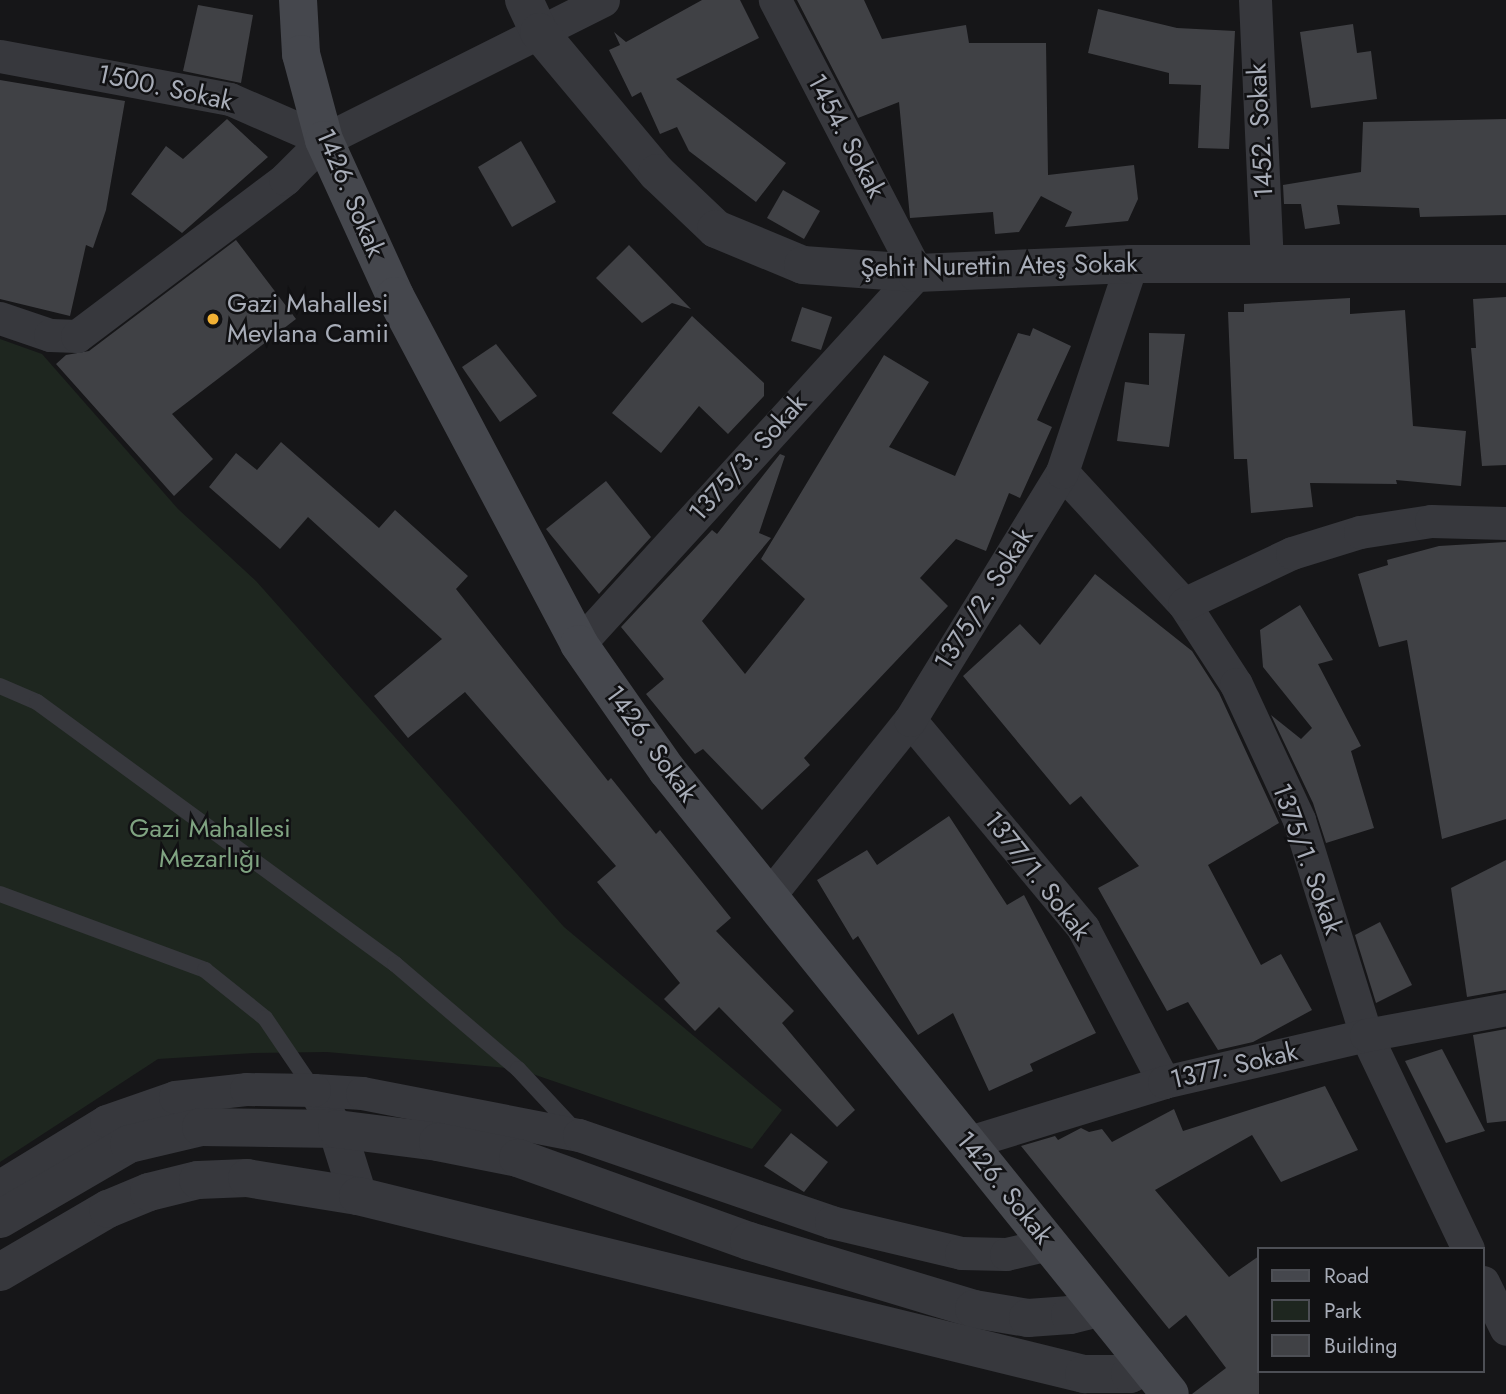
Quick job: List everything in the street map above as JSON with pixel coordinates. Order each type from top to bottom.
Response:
[{"type":"main road","name":"1426. Sokak","points":[[298,0],[301,54],[324,140],[395,296],[579,643],[667,771],[1159,1380]]},
{"type":"street","points":[[0,318],[50,335],[77,336],[285,179],[324,140],[532,16],[603,0]]},
{"type":"street","name":"1454. Sokak","points":[[775,0],[917,273]]},
{"type":"street","name":"1452. Sokak","points":[[1255,0],[1267,262]]},
{"type":"street","name":"Şehit Nurettin Ateş Sokak","points":[[532,16],[657,173],[716,229],[803,265],[917,273],[1131,264],[1506,264]]},
{"type":"street","name":"1500. Sokak","points":[[0,56],[230,99],[324,140]]},
{"type":"street","name":"1375/2. Sokak","points":[[768,897],[910,720],[1062,472],[1131,264]]},
{"type":"street","name":"1375/3. Sokak","points":[[579,643],[917,273]]},
{"type":"street","name":"1375/1. Sokak","points":[[1062,472],[1184,604],[1236,684],[1299,820],[1366,1035],[1467,1247]]},
{"type":"street","points":[[1184,604],[1292,553],[1360,532],[1431,521],[1506,523]]},
{"type":"street","name":"1377/1. Sokak","points":[[910,720],[1083,928],[1164,1083]]},
{"type":"street","name":"1377. Sokak","points":[[966,1143],[1164,1083],[1366,1035],[1506,1009]]},
{"type":"street","points":[[0,1186],[106,1121],[175,1097],[246,1089],[314,1090],[362,1093],[579,1135],[831,1222],[961,1253],[1006,1254],[1049,1244]]},
{"type":"street","points":[[314,1090],[337,1129],[358,1196]]},
{"type":"street","points":[[0,1219],[129,1144],[201,1127],[337,1129],[518,1158],[774,1250],[974,1309],[1028,1318],[1070,1315],[1099,1308]]},
{"type":"street","points":[[0,1272],[108,1209],[198,1180],[247,1178],[358,1196],[1084,1374],[1130,1374],[1159,1380]]},
{"type":"street","points":[[1485,1286],[1506,1329]]},
{"type":"lane","points":[[0,686],[37,702],[395,964],[518,1069],[579,1135]]},
{"type":"lane","points":[[0,894],[205,970],[265,1018],[314,1090]]},
{"type":"lane","points":[[0,899],[20,902]]},
{"type":"green space","name":"Gazi Mahallesi Mezarlığı","points":[[0,339],[42,354],[178,509],[256,581],[564,927],[782,1110],[752,1149],[518,1069],[327,1052],[254,1053],[158,1059],[0,1162]]},
{"type":"building","points":[[702,0],[740,0],[759,38],[676,79],[786,163],[756,202],[689,151],[677,127],[660,134],[641,92],[632,97],[609,50],[620,45],[614,32],[626,42]]},
{"type":"building","points":[[797,0],[864,0],[882,39],[966,25],[969,43],[1046,43],[1048,175],[1134,165],[1138,199],[1128,221],[1065,227],[1072,212],[1041,196],[1019,232],[995,234],[993,212],[910,218],[899,102],[858,118]]},
{"type":"building","points":[[198,5],[253,15],[241,83],[183,71]]},
{"type":"building","points":[[1098,9],[1177,28],[1235,31],[1229,149],[1198,148],[1201,85],[1169,84],[1169,73],[1088,53]]},
{"type":"building","points":[[1353,24],[1357,53],[1371,51],[1377,99],[1311,108],[1300,32]]},
{"type":"building","points":[[0,80],[125,101],[106,210],[93,248],[86,245],[70,316],[0,299]]},
{"type":"building","points":[[227,119],[268,157],[182,233],[131,194],[166,146],[183,159]]},
{"type":"building","points":[[1506,119],[1506,215],[1420,217],[1419,208],[1337,205],[1340,224],[1305,229],[1301,204],[1284,204],[1283,185],[1361,172],[1363,122]]},
{"type":"building","points":[[521,141],[556,202],[512,227],[478,167]]},
{"type":"building","points":[[783,190],[820,211],[804,239],[767,218]]},
{"type":"building","points":[[236,240],[296,319],[172,414],[213,459],[174,496],[56,364],[66,355],[89,351]]},
{"type":"building","points":[[629,245],[691,309],[672,303],[642,323],[596,278]]},
{"type":"building","points":[[1506,297],[1506,465],[1482,466],[1471,348],[1476,348],[1473,299]]},
{"type":"building","points":[[1350,298],[1350,314],[1405,310],[1413,426],[1466,431],[1461,486],[1396,480],[1397,484],[1310,483],[1313,507],[1251,513],[1247,459],[1234,459],[1228,312],[1244,312],[1244,304]]},
{"type":"building","points":[[802,307],[832,317],[821,350],[791,341]]},
{"type":"building","points":[[692,316],[764,383],[764,396],[728,434],[699,406],[661,453],[612,413]]},
{"type":"building","points":[[1033,328],[1071,346],[1037,420],[1052,427],[1020,498],[1009,493],[986,551],[956,539],[920,578],[948,606],[804,758],[810,765],[762,810],[703,749],[695,754],[646,694],[664,679],[621,627],[712,530],[717,534],[780,454],[785,456],[759,533],[771,538],[702,621],[745,674],[805,599],[761,559],[884,355],[929,382],[889,447],[955,476],[1018,333],[1030,336]]},
{"type":"building","points":[[1149,333],[1185,334],[1169,447],[1117,441],[1125,382],[1149,385]]},
{"type":"building","points":[[496,344],[537,396],[500,422],[462,367]]},
{"type":"building","points":[[281,442],[379,528],[395,510],[468,576],[456,589],[608,781],[611,778],[656,834],[660,830],[731,918],[716,931],[794,1011],[782,1023],[855,1110],[837,1127],[719,1007],[695,1031],[664,999],[680,983],[597,882],[616,866],[465,692],[408,738],[374,696],[442,639],[308,517],[280,549],[209,487],[236,453],[257,470]]},
{"type":"building","points":[[606,481],[651,537],[599,594],[546,529]]},
{"type":"building","points":[[1506,542],[1506,819],[1442,839],[1407,640],[1379,647],[1358,574],[1388,565],[1387,560],[1439,546]]},
{"type":"building","points":[[1095,574],[1192,651],[1219,693],[1279,823],[1208,865],[1261,965],[1281,954],[1312,1010],[1253,1042],[1218,1050],[1188,1002],[1167,1011],[1098,888],[1139,866],[1081,796],[1070,805],[963,676],[1020,624],[1040,645]]},
{"type":"building","points":[[1300,605],[1333,660],[1318,664],[1361,746],[1351,751],[1374,828],[1326,843],[1313,803],[1271,715],[1301,739],[1312,728],[1263,667],[1260,630]]},
{"type":"building","points":[[949,816],[1007,905],[1024,895],[1096,1033],[1030,1064],[1033,1071],[989,1091],[953,1013],[918,1035],[858,936],[853,940],[817,880],[867,850],[877,865]]},
{"type":"building","points":[[1506,860],[1506,990],[1467,997],[1451,888]]},
{"type":"building","points":[[1380,922],[1412,985],[1376,1003],[1355,935]]},
{"type":"building","points":[[1506,1029],[1506,1121],[1487,1123],[1473,1035]]},
{"type":"building","points":[[1442,1049],[1485,1131],[1446,1143],[1405,1061]]},
{"type":"building","points":[[1325,1086],[1358,1150],[1281,1182],[1252,1135],[1155,1190],[1229,1277],[1258,1257],[1259,1394],[1192,1394],[1226,1368],[1186,1315],[1169,1329],[1021,1146],[1055,1136],[1058,1140],[1081,1128],[1089,1132],[1102,1129],[1112,1142],[1174,1109],[1183,1131]]},
{"type":"building","points":[[791,1133],[828,1162],[804,1192],[764,1166]]},
{"type":"place","name":"Gazi Mahallesi Mevlana Camii","points":[[213,319]]}]
